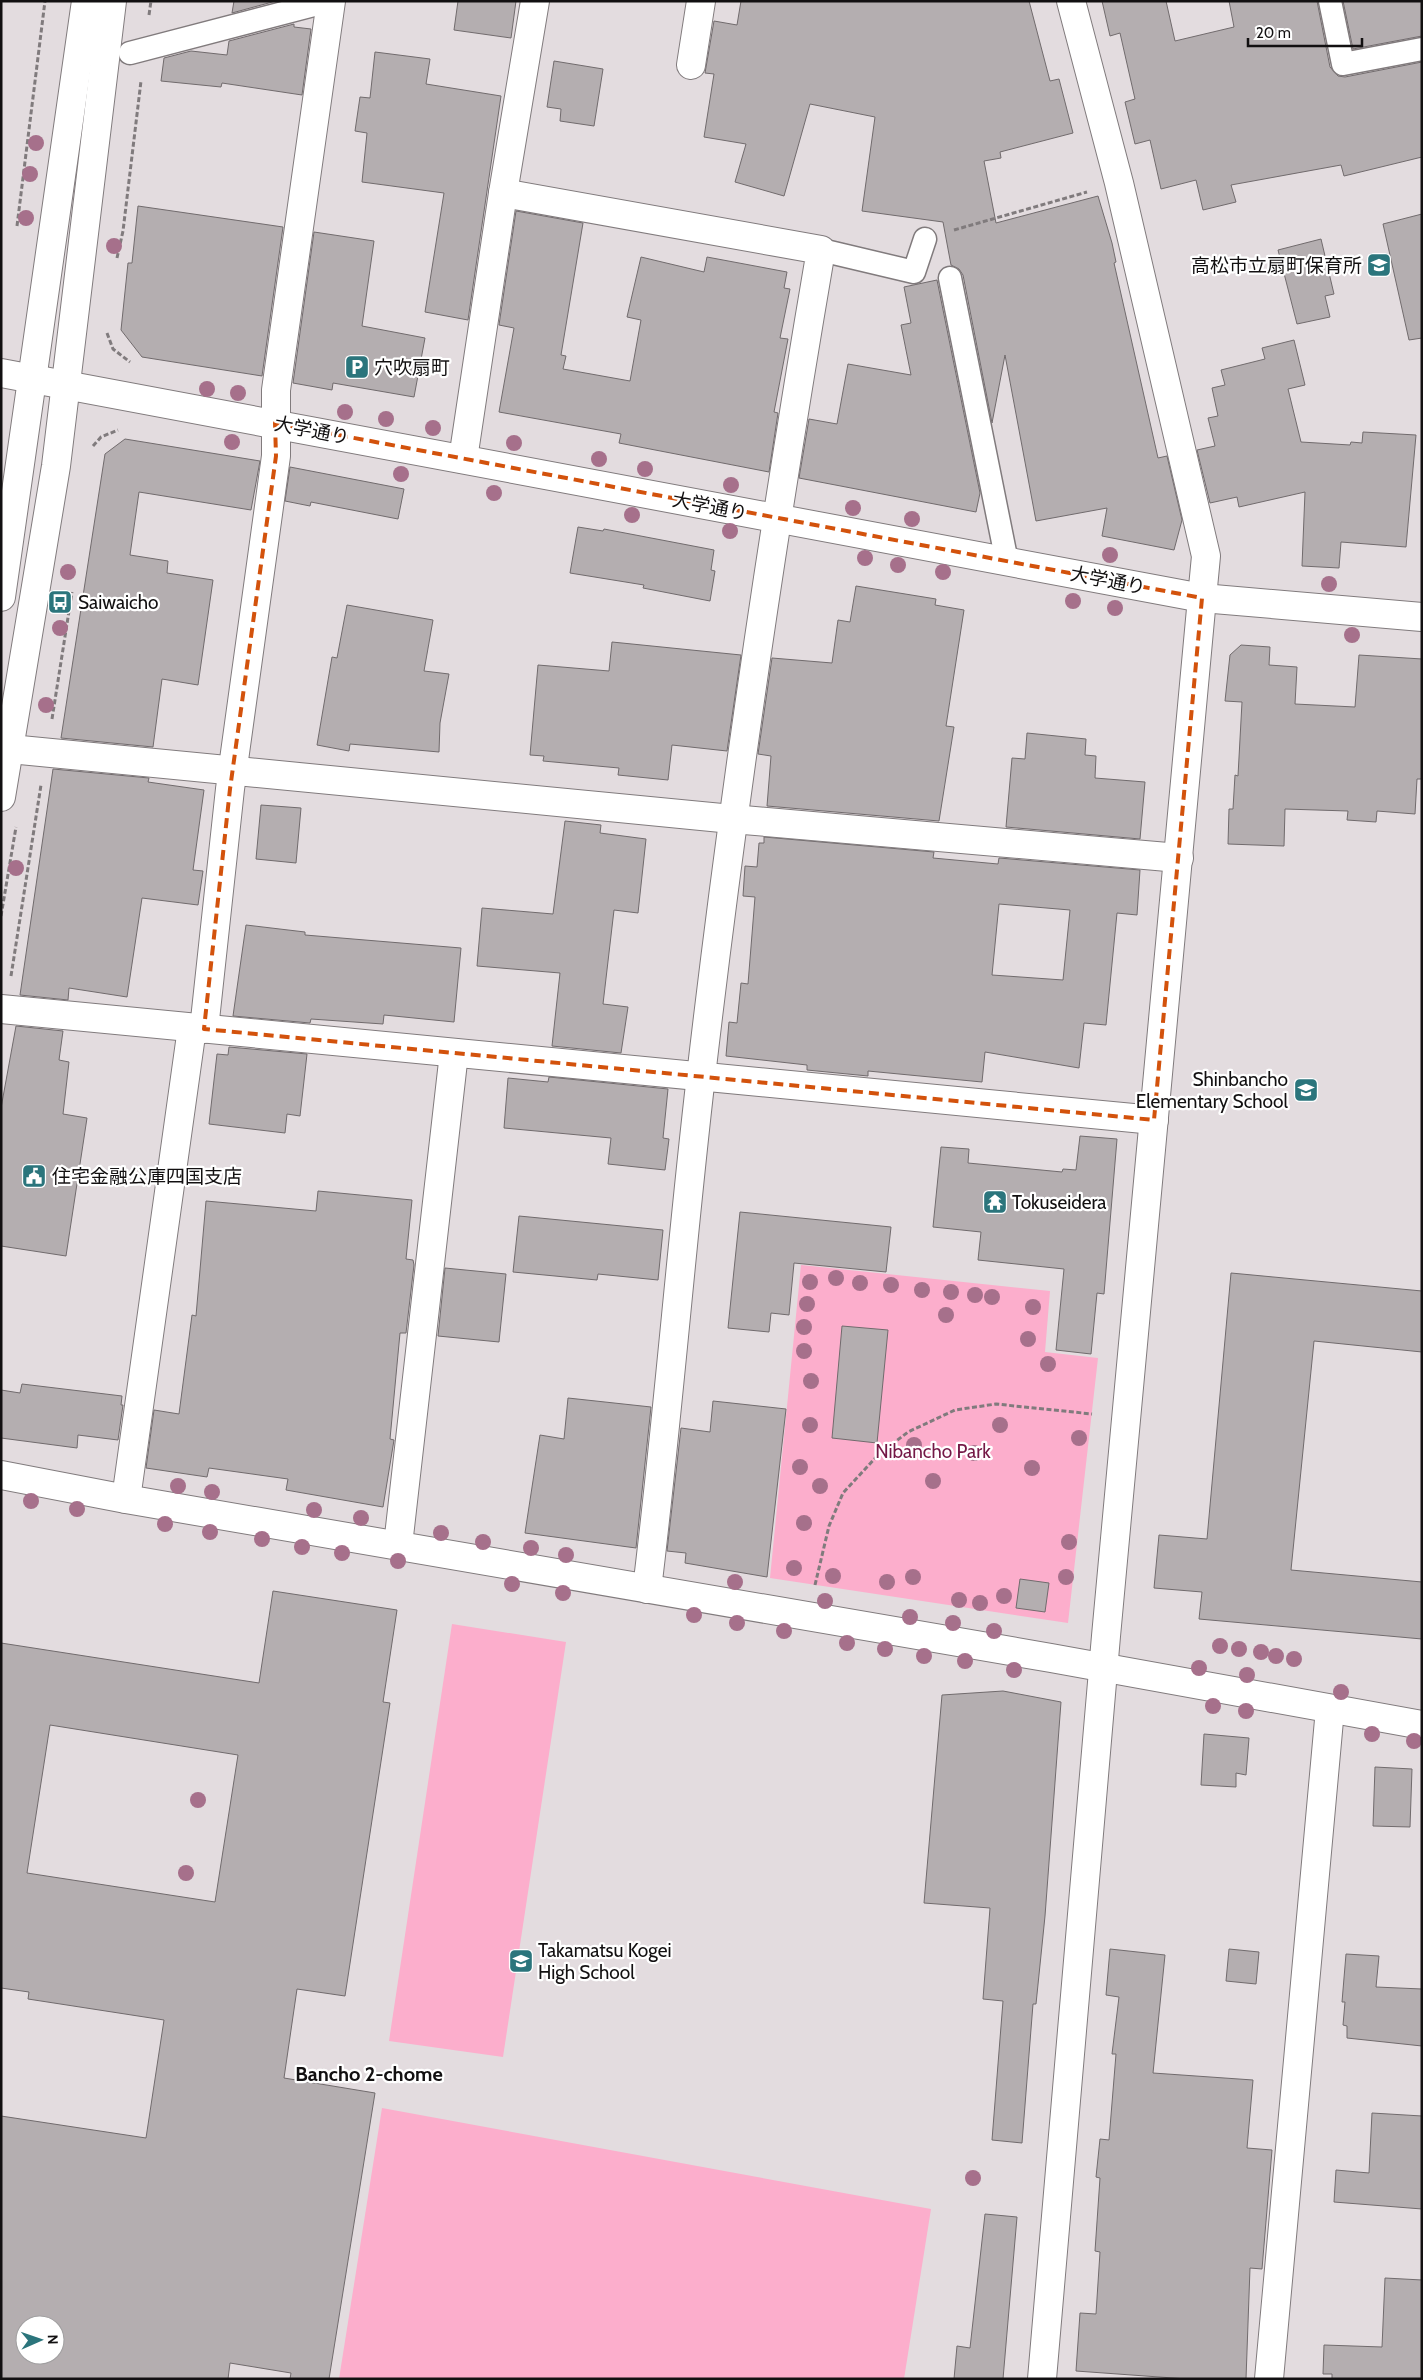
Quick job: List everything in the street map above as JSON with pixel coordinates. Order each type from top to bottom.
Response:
[{"type":"street","points":[[1,597],[86,1]]},
{"type":"street","points":[[1,797],[56,466],[112,1]]},
{"type":"street","points":[[126,1499],[198,1028],[276,456],[276,390],[330,1]]},
{"type":"street","points":[[463,459],[503,193],[536,1]]},
{"type":"street","points":[[691,65],[701,1]]},
{"type":"street","points":[[1042,2379],[1104,1668],[1206,556],[1119,183],[1071,1]]},
{"type":"street","points":[[503,193],[821,250],[777,519],[732,819],[701,1077],[647,1589]]},
{"type":"street","name":"大学通り","points":[[1,372],[1202,598],[1422,617]]},
{"type":"street","points":[[10,749],[732,819],[1179,858]]},
{"type":"street","points":[[3,1009],[1154,1120]]},
{"type":"street","points":[[398,1545],[454,1053]]},
{"type":"street","points":[[1,1475],[126,1499],[1104,1668],[1422,1725]]},
{"type":"street","points":[[1269,2379],[1330,1709]]},
{"type":"lane","points":[[137,51],[330,1]]},
{"type":"lane","points":[[1330,1],[1343,64],[1422,49]]},
{"type":"lane","points":[[821,250],[914,272],[924,239]]},
{"type":"lane","points":[[950,278],[1007,562]]},
{"type":"path","points":[[17,229],[45,1]]},
{"type":"path","points":[[116,267],[123,231],[137,51],[151,1]]},
{"type":"path","points":[[924,239],[1119,183]]},
{"type":"path","points":[[3,1009],[66,631]]},
{"type":"path","points":[[814,1590],[829,1526],[843,1493],[878,1454],[908,1432],[955,1410],[996,1404],[1100,1415]]},
{"type":"highlighted area","points":[[275,423],[1202,598],[1154,1120],[204,1029],[230,789],[276,456]]},
{"type":"green space","name":"Nibancho Park","points":[[801,1265],[1050,1291],[1045,1352],[1098,1358],[1068,1623],[770,1578]]},
{"type":"green space","points":[[452,1624],[566,1642],[503,2057],[389,2041]]},
{"type":"green space","points":[[382,2108],[931,2209],[904,2379],[339,2379]]},
{"type":"building","points":[[234,1],[276,1],[232,13]]},
{"type":"building","points":[[458,1],[516,1],[511,38],[454,30]]},
{"type":"building","points":[[741,1],[1029,1],[1050,81],[1059,79],[1073,133],[1000,152],[1001,158],[984,161],[996,223],[1098,196],[1112,243],[1116,262],[1114,263],[1158,458],[1167,456],[1182,520],[1174,550],[1102,536],[1107,508],[1036,521],[1005,355],[992,423],[963,275],[959,269],[951,265],[943,222],[862,211],[875,117],[810,104],[784,196],[735,182],[746,144],[704,137],[714,74],[705,73],[714,21],[737,25]]},
{"type":"building","points":[[1102,1],[1166,1],[1175,41],[1234,27],[1229,1],[1317,1],[1330,67],[1338,76],[1345,77],[1422,62],[1422,157],[1344,176],[1341,165],[1231,185],[1236,202],[1203,210],[1196,180],[1161,189],[1150,140],[1135,144],[1125,102],[1135,99],[1120,33],[1110,36]]},
{"type":"building","points":[[1343,1],[1422,1],[1422,36],[1353,49]]},
{"type":"building","points":[[294,24],[294,27],[311,29],[302,95],[222,83],[221,87],[161,81],[164,58],[191,51],[227,55],[229,41]]},
{"type":"building","points":[[375,52],[430,59],[426,84],[501,96],[468,320],[425,312],[444,193],[362,182],[367,133],[355,131],[360,97],[370,98]]},
{"type":"building","points":[[554,61],[603,69],[594,126],[560,121],[561,109],[547,107]]},
{"type":"building","points":[[138,206],[283,227],[262,376],[142,357],[121,330],[128,263],[132,263]]},
{"type":"building","points":[[516,211],[583,223],[561,355],[566,356],[563,369],[630,381],[641,320],[627,317],[641,257],[704,272],[707,257],[787,272],[784,288],[790,289],[780,338],[788,339],[774,412],[778,413],[769,472],[619,443],[621,434],[499,412],[514,328],[499,325]]},
{"type":"building","points":[[1422,214],[1422,338],[1409,340],[1383,224]]},
{"type":"building","points":[[314,232],[374,241],[362,326],[425,338],[414,397],[333,383],[332,390],[293,383]]},
{"type":"building","points":[[1321,239],[1334,294],[1325,296],[1330,317],[1297,324],[1278,250]]},
{"type":"building","points":[[937,280],[980,493],[976,512],[799,478],[809,419],[837,424],[848,364],[911,375],[901,325],[911,323],[904,287]]},
{"type":"building","points":[[1294,340],[1305,385],[1288,389],[1301,442],[1350,445],[1351,442],[1362,443],[1363,432],[1416,435],[1406,547],[1341,542],[1339,568],[1302,566],[1305,492],[1239,507],[1237,497],[1210,503],[1197,450],[1215,446],[1208,418],[1218,416],[1212,388],[1225,385],[1221,370],[1265,359],[1262,348]]},
{"type":"building","points":[[125,439],[260,461],[251,510],[139,492],[130,555],[168,561],[167,573],[213,580],[198,685],[162,679],[153,747],[61,738],[105,454]]},
{"type":"building","points":[[290,467],[404,489],[398,519],[311,502],[310,506],[285,501]]},
{"type":"building","points":[[578,527],[603,531],[604,529],[714,550],[711,570],[715,571],[710,601],[643,588],[644,585],[570,573]]},
{"type":"building","points":[[856,586],[936,599],[935,605],[964,610],[946,726],[954,727],[939,821],[767,806],[771,756],[758,754],[772,658],[832,663],[838,620],[850,622]]},
{"type":"building","points":[[347,605],[433,620],[424,671],[449,674],[440,723],[439,752],[350,744],[349,751],[317,745],[332,657],[337,658]]},
{"type":"building","points":[[612,642],[741,655],[727,751],[672,745],[668,780],[618,775],[619,768],[543,761],[544,756],[530,755],[538,665],[609,671]]},
{"type":"building","points":[[1241,645],[1270,647],[1269,665],[1297,667],[1295,704],[1355,707],[1359,655],[1422,659],[1422,779],[1417,779],[1415,814],[1377,811],[1376,822],[1347,820],[1348,811],[1285,809],[1284,846],[1228,844],[1229,809],[1233,809],[1235,775],[1238,776],[1242,702],[1225,701],[1230,655]]},
{"type":"building","points":[[1027,733],[1086,739],[1085,755],[1096,756],[1095,778],[1145,782],[1140,839],[1006,827],[1012,758],[1025,759]]},
{"type":"building","points":[[53,769],[149,778],[148,782],[204,790],[193,870],[203,871],[198,905],[142,898],[127,997],[69,988],[68,1000],[20,995]]},
{"type":"building","points":[[261,805],[301,808],[296,863],[256,859]]},
{"type":"building","points":[[565,821],[601,825],[600,833],[646,839],[638,913],[614,910],[603,1004],[628,1007],[621,1053],[552,1046],[560,973],[477,966],[482,908],[553,914]]},
{"type":"building","points":[[764,837],[934,852],[933,858],[998,864],[999,858],[1140,870],[1137,915],[1117,913],[1106,1025],[1084,1023],[1079,1068],[985,1052],[982,1082],[868,1071],[868,1076],[807,1070],[807,1065],[726,1056],[729,1022],[737,1023],[741,983],[748,984],[755,897],[743,896],[745,866],[757,867],[759,843],[764,843]],"holes":[[[999,904],[1070,910],[1063,980],[992,975]]]},
{"type":"building","points":[[246,925],[305,932],[305,935],[461,948],[454,1022],[384,1015],[383,1024],[311,1019],[310,1023],[233,1016]]},
{"type":"building","points":[[16,1026],[63,1031],[59,1060],[69,1062],[63,1114],[87,1118],[66,1256],[1,1246],[1,1108]]},
{"type":"building","points":[[229,1047],[307,1054],[300,1116],[287,1114],[285,1133],[209,1124],[217,1054],[228,1055]]},
{"type":"building","points":[[549,1077],[668,1089],[663,1138],[669,1139],[665,1170],[608,1164],[611,1138],[504,1128],[508,1078],[548,1082]]},
{"type":"building","points":[[1080,1136],[1117,1139],[1104,1294],[1097,1293],[1091,1354],[1056,1350],[1064,1269],[978,1260],[981,1232],[933,1227],[941,1147],[969,1149],[968,1163],[1062,1172],[1063,1169],[1076,1170]]},
{"type":"building","points":[[318,1191],[412,1200],[406,1259],[413,1260],[414,1265],[406,1333],[400,1333],[390,1439],[394,1440],[383,1507],[286,1490],[288,1479],[209,1468],[207,1477],[146,1468],[154,1410],[179,1414],[192,1315],[196,1316],[206,1201],[316,1211]]},
{"type":"building","points":[[740,1212],[891,1227],[886,1272],[794,1263],[789,1315],[771,1313],[769,1332],[728,1328]]},
{"type":"building","points":[[519,1216],[663,1230],[658,1280],[598,1274],[597,1280],[513,1272]]},
{"type":"building","points":[[445,1268],[506,1274],[499,1342],[438,1336]]},
{"type":"building","points":[[1231,1273],[1422,1291],[1422,1352],[1314,1341],[1291,1570],[1422,1582],[1422,1639],[1199,1619],[1202,1592],[1154,1588],[1159,1535],[1207,1539]]},
{"type":"building","points":[[842,1326],[888,1330],[877,1443],[832,1438]]},
{"type":"building","points":[[22,1384],[122,1396],[121,1405],[123,1405],[118,1440],[78,1435],[77,1448],[1,1438],[1,1390],[20,1393]]},
{"type":"building","points":[[568,1398],[651,1407],[636,1548],[525,1533],[540,1435],[564,1439]]},
{"type":"building","points":[[713,1401],[786,1409],[767,1577],[685,1563],[686,1553],[667,1551],[681,1428],[710,1432]]},
{"type":"building","points":[[1020,1579],[1049,1583],[1045,1612],[1016,1608]]},
{"type":"building","points":[[273,1591],[397,1610],[383,1702],[390,1703],[345,1996],[297,1989],[284,2078],[375,2093],[329,2379],[290,2379],[291,2373],[230,2363],[228,2379],[1,2379],[1,2116],[146,2138],[164,2020],[28,1999],[29,1992],[1,1988],[1,1643],[259,1683]],"holes":[[[50,1725],[238,1755],[215,1902],[27,1873]]]},
{"type":"building","points":[[1003,1691],[1061,1702],[1045,1916],[1036,2004],[1033,2004],[1022,2143],[992,2140],[1003,2001],[983,1999],[990,1908],[924,1903],[942,1695]]},
{"type":"building","points":[[1204,1734],[1249,1738],[1246,1775],[1236,1773],[1236,1787],[1201,1785]]},
{"type":"building","points":[[1375,1767],[1412,1769],[1410,1827],[1373,1826]]},
{"type":"building","points":[[1110,1949],[1165,1955],[1153,2073],[1253,2080],[1247,2148],[1272,2150],[1262,2269],[1250,2268],[1246,2379],[1187,2379],[1076,2371],[1080,2313],[1096,2314],[1100,2252],[1095,2251],[1100,2178],[1096,2177],[1100,2139],[1109,2140],[1116,2054],[1112,2054],[1119,1997],[1106,1995]]},
{"type":"building","points":[[1229,1949],[1259,1952],[1256,1984],[1226,1981]]},
{"type":"building","points":[[1346,1954],[1379,1956],[1376,1987],[1422,1989],[1422,2046],[1347,2038],[1347,2026],[1343,2025],[1345,2002],[1342,2002]]},
{"type":"building","points":[[1372,2113],[1422,2116],[1422,2209],[1334,2202],[1336,2170],[1369,2173]]},
{"type":"building","points":[[985,2214],[1017,2217],[1003,2379],[954,2379],[957,2346],[970,2348]]},
{"type":"building","points":[[1385,2278],[1422,2280],[1422,2379],[1332,2379],[1332,2374],[1323,2374],[1324,2345],[1382,2347]]},
{"type":"place","name":"高松市立扇町保育所","points":[[1379,265]]},
{"type":"place","name":"穴吹扇町","points":[[357,367]]},
{"type":"place","name":"Saiwaicho","points":[[60,602]]},
{"type":"place","name":"Shinbancho Elementary School","points":[[1306,1090]]},
{"type":"place","name":"住宅金融公庫四国支店","points":[[34,1176]]},
{"type":"place","name":"Tokuseidera","points":[[995,1202]]},
{"type":"place","name":"Takamatsu Kogei High School","points":[[521,1961]]},
{"type":"district","name":"Bancho 2-chome","points":[[369,2074]]}]
